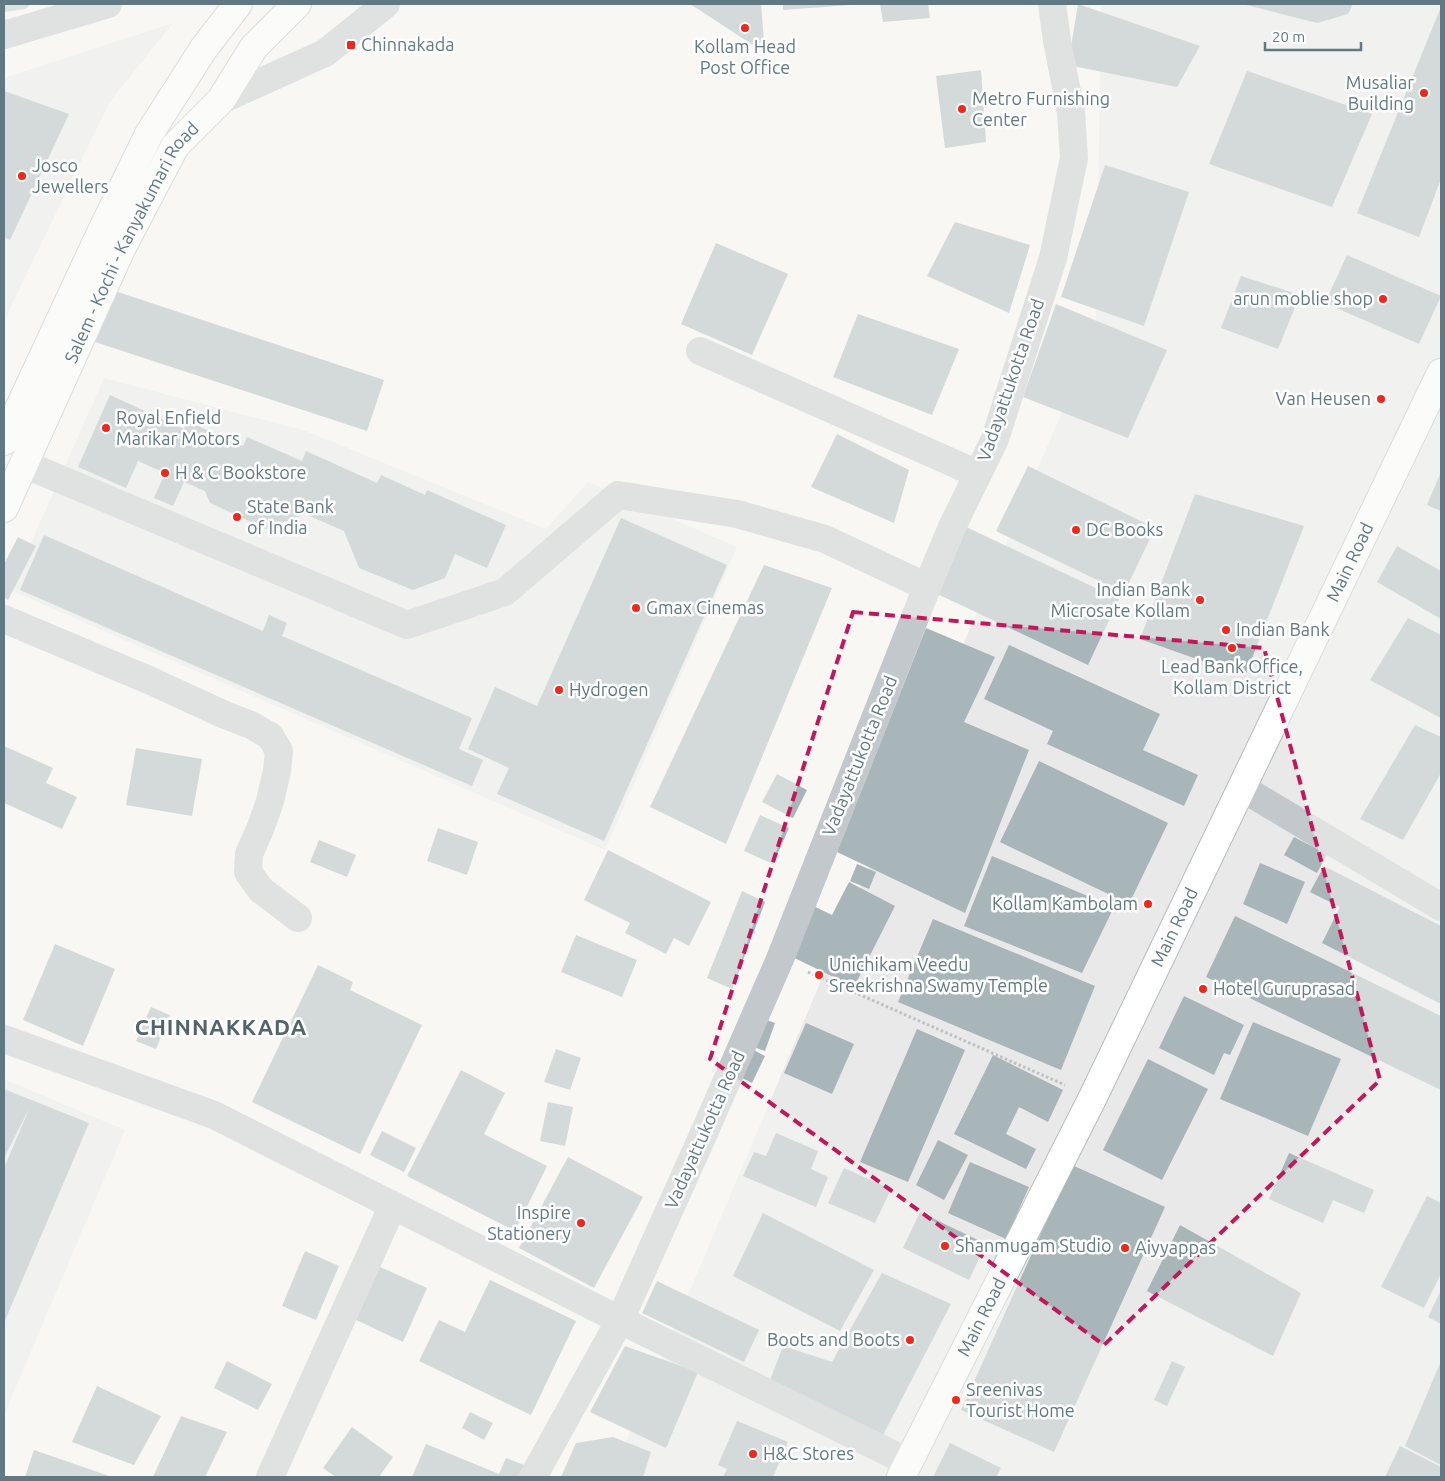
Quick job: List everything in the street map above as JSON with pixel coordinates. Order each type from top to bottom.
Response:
[{"type":"main road","name":"Salem - Kochi - Kanyakumari Road","points":[[4,441],[149,134],[204,48],[238,4]]},
{"type":"main road","name":"Salem - Kochi - Kanyakumari Road","points":[[4,508],[121,249],[175,146],[221,100],[254,47],[297,4]]},
{"type":"main road","name":"Main Road","points":[[904,1469],[1094,1097],[1441,374]]},
{"type":"street","points":[[4,35],[108,4]]},
{"type":"street","points":[[221,100],[325,53],[386,4]]},
{"type":"street","name":"Vadayattukotta Road","points":[[533,1477],[620,1320],[704,1133],[780,959],[927,587],[952,528],[995,439],[1053,258],[1074,158],[1071,112],[1052,4]]},
{"type":"street","points":[[700,350],[978,474]]},
{"type":"street","points":[[24,464],[407,625],[505,592],[618,495],[737,514],[816,537],[927,587]]},
{"type":"street","points":[[4,619],[151,681],[224,715],[251,725],[270,736],[279,751],[277,771],[261,827],[248,854],[248,872],[261,890],[298,918]]},
{"type":"street","points":[[1242,788],[1441,907]]},
{"type":"street","points":[[4,1039],[214,1115],[620,1320],[904,1469]]},
{"type":"street","points":[[270,1477],[393,1205]]},
{"type":"path","points":[[780,959],[1094,1097]]},
{"type":"highlighted area","points":[[853,612],[1264,648],[1380,1080],[1104,1345],[710,1059]]},
{"type":"shaded area","name":"Kollam Kambolam","points":[[1101,4],[1441,4],[1441,1477],[611,1477],[1096,331]]},
{"type":"shaded area","points":[[173,23],[109,103],[4,321],[4,78]]},
{"type":"shaded area","points":[[104,378],[306,431],[546,529],[588,482],[737,547],[605,850],[10,590]]},
{"type":"shaded area","points":[[4,1079],[125,1130],[4,1415]]},
{"type":"building","name":"Kollam Head Post Office","points":[[690,4],[761,4],[765,53]]},
{"type":"building","points":[[783,4],[851,4],[851,5],[783,10]]},
{"type":"building","points":[[880,4],[928,4],[930,18],[883,22]]},
{"type":"building","points":[[1078,4],[1200,46],[1177,87],[1068,65]]},
{"type":"building","points":[[1242,4],[1353,4],[1348,14],[1317,23]]},
{"type":"building","name":"Musaliar Building","points":[[1441,7],[1441,179],[1419,237],[1357,213]]},
{"type":"building","name":"Metro Furnishing Center","points":[[981,70],[986,142],[945,148],[936,76]]},
{"type":"building","points":[[1247,71],[1372,114],[1332,207],[1209,164]]},
{"type":"building","name":"Josco Jewellers","points":[[4,91],[69,114],[10,240],[4,237]]},
{"type":"building","points":[[1105,165],[1189,192],[1144,326],[1061,297]]},
{"type":"building","points":[[955,222],[1030,245],[1009,313],[927,276]]},
{"type":"building","points":[[716,243],[788,274],[752,355],[681,324]]},
{"type":"building","name":"arun moblie shop","points":[[1347,255],[1441,296],[1419,344],[1325,303]]},
{"type":"building","points":[[1241,276],[1300,295],[1278,349],[1221,328]]},
{"type":"building","points":[[112,290],[384,380],[367,431],[95,342]]},
{"type":"building","points":[[1056,304],[1167,350],[1128,438],[1023,397]]},
{"type":"building","points":[[858,314],[959,349],[932,415],[833,377]]},
{"type":"building","points":[[110,395],[184,429],[187,421],[243,446],[247,437],[302,461],[306,451],[377,483],[381,475],[425,495],[427,490],[506,525],[487,568],[455,554],[445,578],[413,590],[359,568],[344,531],[305,514],[266,529],[210,503],[205,491],[184,482],[173,506],[154,498],[165,473],[138,461],[126,488],[78,467]]},
{"type":"building","points":[[837,434],[909,470],[894,523],[811,487]]},
{"type":"building","name":"DC Books","points":[[1028,466],[1155,528],[1124,593],[996,531]]},
{"type":"building","points":[[1441,472],[1441,511],[1427,505]]},
{"type":"building","points":[[1195,494],[1304,526],[1245,676],[1140,639]]},
{"type":"building","points":[[621,518],[727,565],[604,841],[497,794],[509,768],[468,749],[495,687],[537,706]]},
{"type":"building","points":[[962,525],[1119,599],[1088,665],[931,591]]},
{"type":"building","points":[[44,535],[263,631],[269,615],[287,623],[282,636],[472,718],[459,749],[483,760],[472,786],[20,590]]},
{"type":"building","points":[[18,537],[36,546],[8,600],[4,597],[4,564]]},
{"type":"building","points":[[1397,546],[1441,571],[1441,619],[1377,582]]},
{"type":"building","points":[[764,565],[832,588],[726,844],[650,807]]},
{"type":"building","points":[[1408,618],[1441,635],[1441,718],[1370,680]]},
{"type":"building","points":[[926,628],[995,657],[964,722],[1029,750],[965,913],[837,852]]},
{"type":"building","points":[[1009,645],[1160,714],[1143,750],[1198,775],[1184,806],[1047,744],[1053,731],[984,699]]},
{"type":"building","points":[[1415,725],[1441,737],[1441,773],[1403,840],[1360,819]]},
{"type":"building","points":[[4,746],[53,768],[46,783],[77,797],[62,829],[4,803]]},
{"type":"building","points":[[136,748],[202,759],[192,816],[126,805]]},
{"type":"building","points":[[1039,761],[1168,823],[1129,904],[1000,842]]},
{"type":"building","points":[[777,774],[807,790],[793,818],[762,802]]},
{"type":"building","points":[[760,815],[789,828],[773,864],[744,851]]},
{"type":"building","points":[[438,828],[478,842],[467,875],[427,861]]},
{"type":"building","points":[[1294,837],[1327,854],[1317,873],[1284,855]]},
{"type":"building","points":[[319,840],[356,855],[347,877],[310,862]]},
{"type":"building","points":[[608,850],[711,902],[689,946],[674,938],[666,954],[625,933],[630,923],[584,900]]},
{"type":"building","points":[[992,856],[1114,907],[1082,973],[964,926]]},
{"type":"building","points":[[1260,863],[1305,882],[1287,924],[1243,904]]},
{"type":"building","points":[[857,864],[876,872],[869,889],[850,881]]},
{"type":"building","points":[[1324,866],[1441,926],[1441,1004],[1322,943],[1340,907],[1310,892]]},
{"type":"building","points":[[849,882],[895,906],[854,987],[774,948],[799,899],[832,915]]},
{"type":"building","points":[[742,891],[765,902],[732,989],[707,978]]},
{"type":"building","points":[[1235,916],[1441,1016],[1441,1090],[1206,977]]},
{"type":"building","points":[[933,919],[1095,986],[1061,1070],[898,1002]]},
{"type":"building","points":[[576,935],[637,960],[622,997],[561,972]]},
{"type":"building","points":[[55,944],[115,969],[83,1046],[23,1020]]},
{"type":"building","points":[[318,965],[353,982],[350,990],[422,1025],[360,1154],[252,1102]]},
{"type":"building","points":[[1184,996],[1244,1025],[1230,1055],[1224,1053],[1214,1075],[1159,1048]]},
{"type":"building","points":[[151,1007],[170,1015],[156,1049],[136,1041]]},
{"type":"building","points":[[756,1016],[775,1023],[765,1051],[746,1044]]},
{"type":"building","points":[[1253,1022],[1341,1059],[1308,1136],[1220,1099]]},
{"type":"building","points":[[806,1023],[854,1044],[832,1094],[784,1073]]},
{"type":"building","points":[[917,1029],[965,1050],[908,1182],[860,1162]]},
{"type":"building","points":[[744,1045],[765,1056],[752,1083],[730,1072]]},
{"type":"building","points":[[556,1049],[581,1058],[570,1090],[544,1082]]},
{"type":"building","points":[[993,1055],[1063,1090],[1048,1122],[1019,1107],[1006,1134],[1036,1149],[1026,1169],[954,1134]]},
{"type":"building","points":[[1148,1059],[1208,1089],[1162,1180],[1103,1150]]},
{"type":"building","points":[[461,1070],[505,1093],[484,1134],[547,1166],[515,1231],[407,1176]]},
{"type":"building","points":[[4,1089],[89,1123],[4,1323],[4,1168],[30,1107],[4,1158]]},
{"type":"building","points":[[548,1102],[573,1107],[565,1146],[540,1141]]},
{"type":"building","points":[[382,1131],[416,1148],[404,1172],[370,1155]]},
{"type":"building","points":[[776,1133],[818,1151],[811,1169],[828,1177],[816,1207],[743,1176],[754,1152],[766,1156]]},
{"type":"building","points":[[938,1140],[968,1155],[944,1200],[916,1185]]},
{"type":"building","points":[[1289,1153],[1374,1190],[1364,1213],[1333,1200],[1323,1223],[1269,1199]]},
{"type":"building","name":"Inspire Stationery","points":[[568,1157],[643,1197],[594,1288],[519,1248]]},
{"type":"building","points":[[970,1162],[1029,1187],[1006,1239],[948,1213]]},
{"type":"building","points":[[1072,1165],[1165,1207],[1054,1452],[961,1410]]},
{"type":"building","points":[[844,1168],[891,1189],[875,1223],[828,1203]]},
{"type":"building","points":[[1427,1196],[1441,1203],[1441,1274],[1424,1308],[1381,1287]]},
{"type":"building","name":"Shanmugam Studio","points":[[920,1212],[986,1244],[969,1280],[903,1248]]},
{"type":"building","points":[[763,1213],[874,1270],[840,1331],[733,1276]]},
{"type":"building","points":[[1180,1225],[1301,1293],[1273,1356],[1147,1291]]},
{"type":"building","points":[[305,1251],[339,1266],[316,1320],[282,1306]]},
{"type":"building","points":[[378,1266],[427,1288],[403,1342],[354,1319]]},
{"type":"building","points":[[882,1273],[951,1304],[882,1437],[769,1383],[783,1346],[832,1362]]},
{"type":"building","points":[[490,1280],[576,1321],[531,1415],[419,1361],[439,1320],[465,1332]]},
{"type":"building","points":[[657,1281],[759,1330],[744,1362],[642,1313]]},
{"type":"building","points":[[1441,1290],[1441,1324],[1428,1317]]},
{"type":"building","points":[[625,1346],[698,1372],[666,1448],[590,1412]]},
{"type":"building","points":[[227,1361],[272,1384],[258,1410],[214,1388]]},
{"type":"building","points":[[1172,1361],[1185,1367],[1167,1406],[1154,1400]]},
{"type":"building","points":[[1441,1361],[1441,1465],[1405,1446]]},
{"type":"building","points":[[97,1386],[161,1416],[134,1465],[72,1442]]},
{"type":"building","points":[[470,1412],[493,1423],[484,1440],[462,1428]]},
{"type":"building","points":[[181,1416],[227,1432],[205,1477],[153,1477]]},
{"type":"building","name":"H&C Stores","points":[[737,1421],[788,1442],[773,1477],[723,1477],[727,1469],[718,1465]]},
{"type":"building","points":[[352,1427],[393,1457],[379,1477],[336,1477],[323,1468]]},
{"type":"building","points":[[613,1437],[651,1452],[643,1477],[561,1477],[576,1443]]},
{"type":"building","points":[[950,1443],[1001,1468],[996,1477],[933,1477]]},
{"type":"building","points":[[426,1444],[499,1474],[506,1458],[527,1466],[523,1477],[412,1477]]},
{"type":"building","points":[[1400,1446],[1441,1467],[1441,1477],[1385,1477]]},
{"type":"building","points":[[34,1450],[112,1477],[25,1477]]},
{"type":"waterway","points":[[4,7],[24,4]]},
{"type":"place","name":"Kollam Head Post Office","points":[[745,28]]},
{"type":"place","name":"Chinnakada","points":[[351,45]]},
{"type":"place","name":"Musaliar Building","points":[[1424,93]]},
{"type":"place","name":"Metro Furnishing Center","points":[[962,109]]},
{"type":"place","name":"Josco Jewellers","points":[[22,176]]},
{"type":"place","name":"arun moblie shop","points":[[1383,299]]},
{"type":"place","name":"Van Heusen","points":[[1381,399]]},
{"type":"place","name":"Royal Enfield Marikar Motors","points":[[106,428]]},
{"type":"place","name":"H & C Bookstore","points":[[165,473]]},
{"type":"place","name":"State Bank of India","points":[[237,517]]},
{"type":"place","name":"DC Books","points":[[1076,530]]},
{"type":"place","name":"Indian Bank Microsate Kollam","points":[[1200,600]]},
{"type":"place","name":"Gmax Cinemas","points":[[636,608]]},
{"type":"place","name":"Indian Bank","points":[[1226,630]]},
{"type":"place","name":"Lead Bank Office, Kollam District","points":[[1232,648]]},
{"type":"place","name":"Hydrogen","points":[[559,690]]},
{"type":"place","name":"Kollam Kambolam","points":[[1148,904]]},
{"type":"place","name":"Unichikam Veedu Sreekrishna Swamy Temple","points":[[819,975]]},
{"type":"place","name":"Hotel Guruprasad","points":[[1203,989]]},
{"type":"place","name":"Inspire Stationery","points":[[581,1223]]},
{"type":"place","name":"Shanmugam Studio","points":[[945,1246]]},
{"type":"place","name":"Aiyyappas","points":[[1125,1248]]},
{"type":"place","name":"Boots and Boots","points":[[910,1340]]},
{"type":"place","name":"Sreenivas Tourist Home","points":[[956,1400]]},
{"type":"place","name":"H&C Stores","points":[[753,1454]]},
{"type":"district","name":"CHINNAKKADA","points":[[221,1027]]}]
